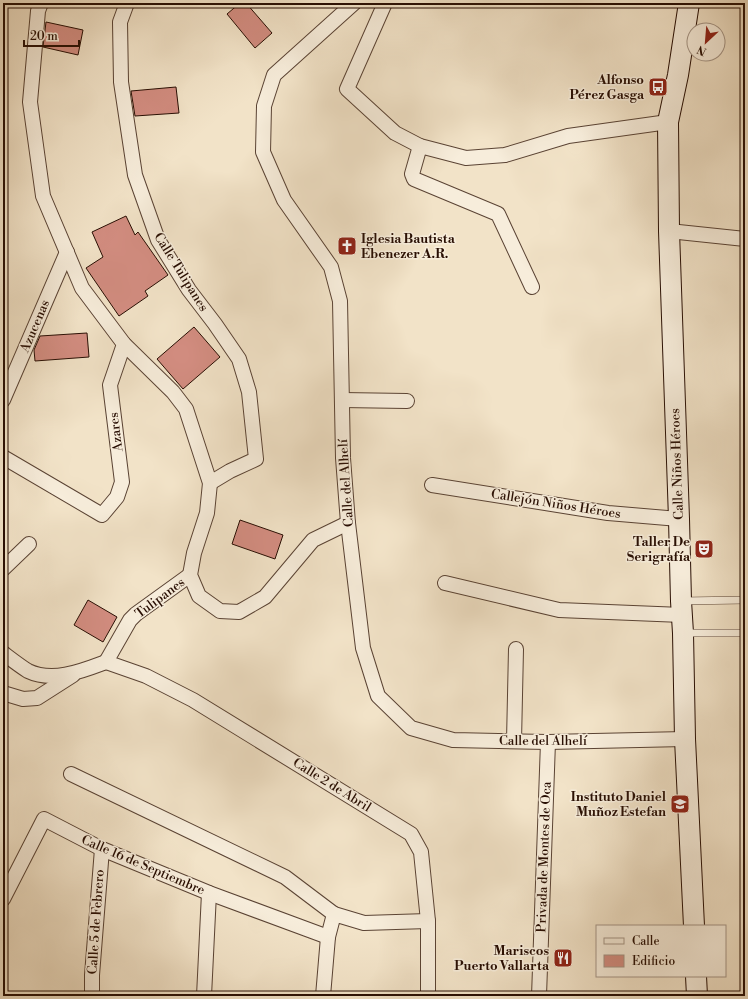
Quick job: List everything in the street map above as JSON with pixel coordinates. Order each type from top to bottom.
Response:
[{"type":"main road","name":"Calle Niños Héroes","points":[[689,3],[678,75],[668,122],[669,232],[686,740],[694,925]]},
{"type":"main road","points":[[696,977],[697,996]]},
{"type":"street","points":[[41,3],[38,11],[30,102],[43,196],[82,288],[124,344],[173,392],[186,409],[210,483],[207,513],[194,554],[190,575],[199,596],[220,611],[240,612],[265,597],[313,540],[348,523]]},
{"type":"street","name":"Calle Tulipanes","points":[[127,3],[120,22],[121,82],[135,175],[158,240],[189,290],[239,359],[249,392],[256,459],[230,471],[210,483]]},
{"type":"street","name":"Calle del Alhelí","points":[[354,3],[274,75],[264,106],[263,152],[284,200],[330,267],[340,302],[343,458],[348,523],[363,648],[378,696],[411,728],[453,740],[548,742],[686,740]]},
{"type":"street","points":[[385,3],[347,89],[395,133],[420,146],[466,158],[505,155],[568,136],[668,122]]},
{"type":"street","points":[[420,146],[412,174],[414,179],[498,214],[532,288]]},
{"type":"street","points":[[669,232],[745,239]]},
{"type":"street","name":"Azucenas","points":[[3,400],[67,252]]},
{"type":"street","name":"Azares","points":[[3,457],[102,516],[118,497],[122,482],[110,385],[124,344]]},
{"type":"street","points":[[342,400],[407,401]]},
{"type":"street","name":"Callejón Niños Héroes","points":[[432,485],[608,513],[679,519]]},
{"type":"street","points":[[3,569],[29,544]]},
{"type":"street","name":"Tulipanes","points":[[106,662],[130,620],[190,575]]},
{"type":"street","points":[[446,583],[559,610],[682,616]]},
{"type":"street","points":[[514,741],[516,649]]},
{"type":"street","points":[[3,653],[28,671],[45,676],[77,673]]},
{"type":"street","points":[[3,693],[23,699],[37,698],[77,673],[106,662]]},
{"type":"street","name":"Calle 2 de Abril","points":[[106,662],[146,676],[193,700],[411,834],[421,852],[428,921],[428,996]]},
{"type":"street","name":"Privada de Montes de Oca","points":[[539,996],[548,742]]},
{"type":"street","points":[[71,774],[285,878],[334,914],[364,923],[428,921]]},
{"type":"street","name":"Calle 16 de Septiembre","points":[[3,899],[44,819],[102,849],[209,894],[328,937]]},
{"type":"street","name":"Calle 5 de Febrero","points":[[92,996],[92,975],[102,849]]},
{"type":"street","points":[[204,996],[209,894]]},
{"type":"street","points":[[323,996],[328,937],[334,914]]},
{"type":"lane","points":[[682,616],[745,600]]},
{"type":"lane","points":[[682,616],[745,632]]},
{"type":"building","points":[[240,3],[246,3],[272,33],[255,48],[227,14]]},
{"type":"building","points":[[46,22],[83,30],[78,55],[43,47]]},
{"type":"building","points":[[176,87],[179,113],[135,116],[131,91]]},
{"type":"building","points":[[126,216],[135,235],[138,232],[168,275],[145,291],[148,296],[119,316],[86,268],[103,257],[92,232]]},
{"type":"building","points":[[194,327],[220,357],[183,389],[157,359]]},
{"type":"building","points":[[87,333],[89,357],[35,361],[34,350],[40,336]]},
{"type":"building","points":[[240,520],[283,535],[275,559],[232,544]]},
{"type":"building","points":[[88,600],[117,617],[103,642],[74,625]]},
{"type":"place","name":"Alfonso Pérez Gasga","points":[[658,87]]},
{"type":"place","name":"Iglesia Bautista Ebenezer A.R.","points":[[347,246]]},
{"type":"place","name":"Taller De Serigrafía","points":[[704,549]]},
{"type":"place","name":"Instituto Daniel Muñoz Estefan","points":[[680,804]]},
{"type":"place","name":"Mariscos Puerto Vallarta","points":[[563,958]]}]
